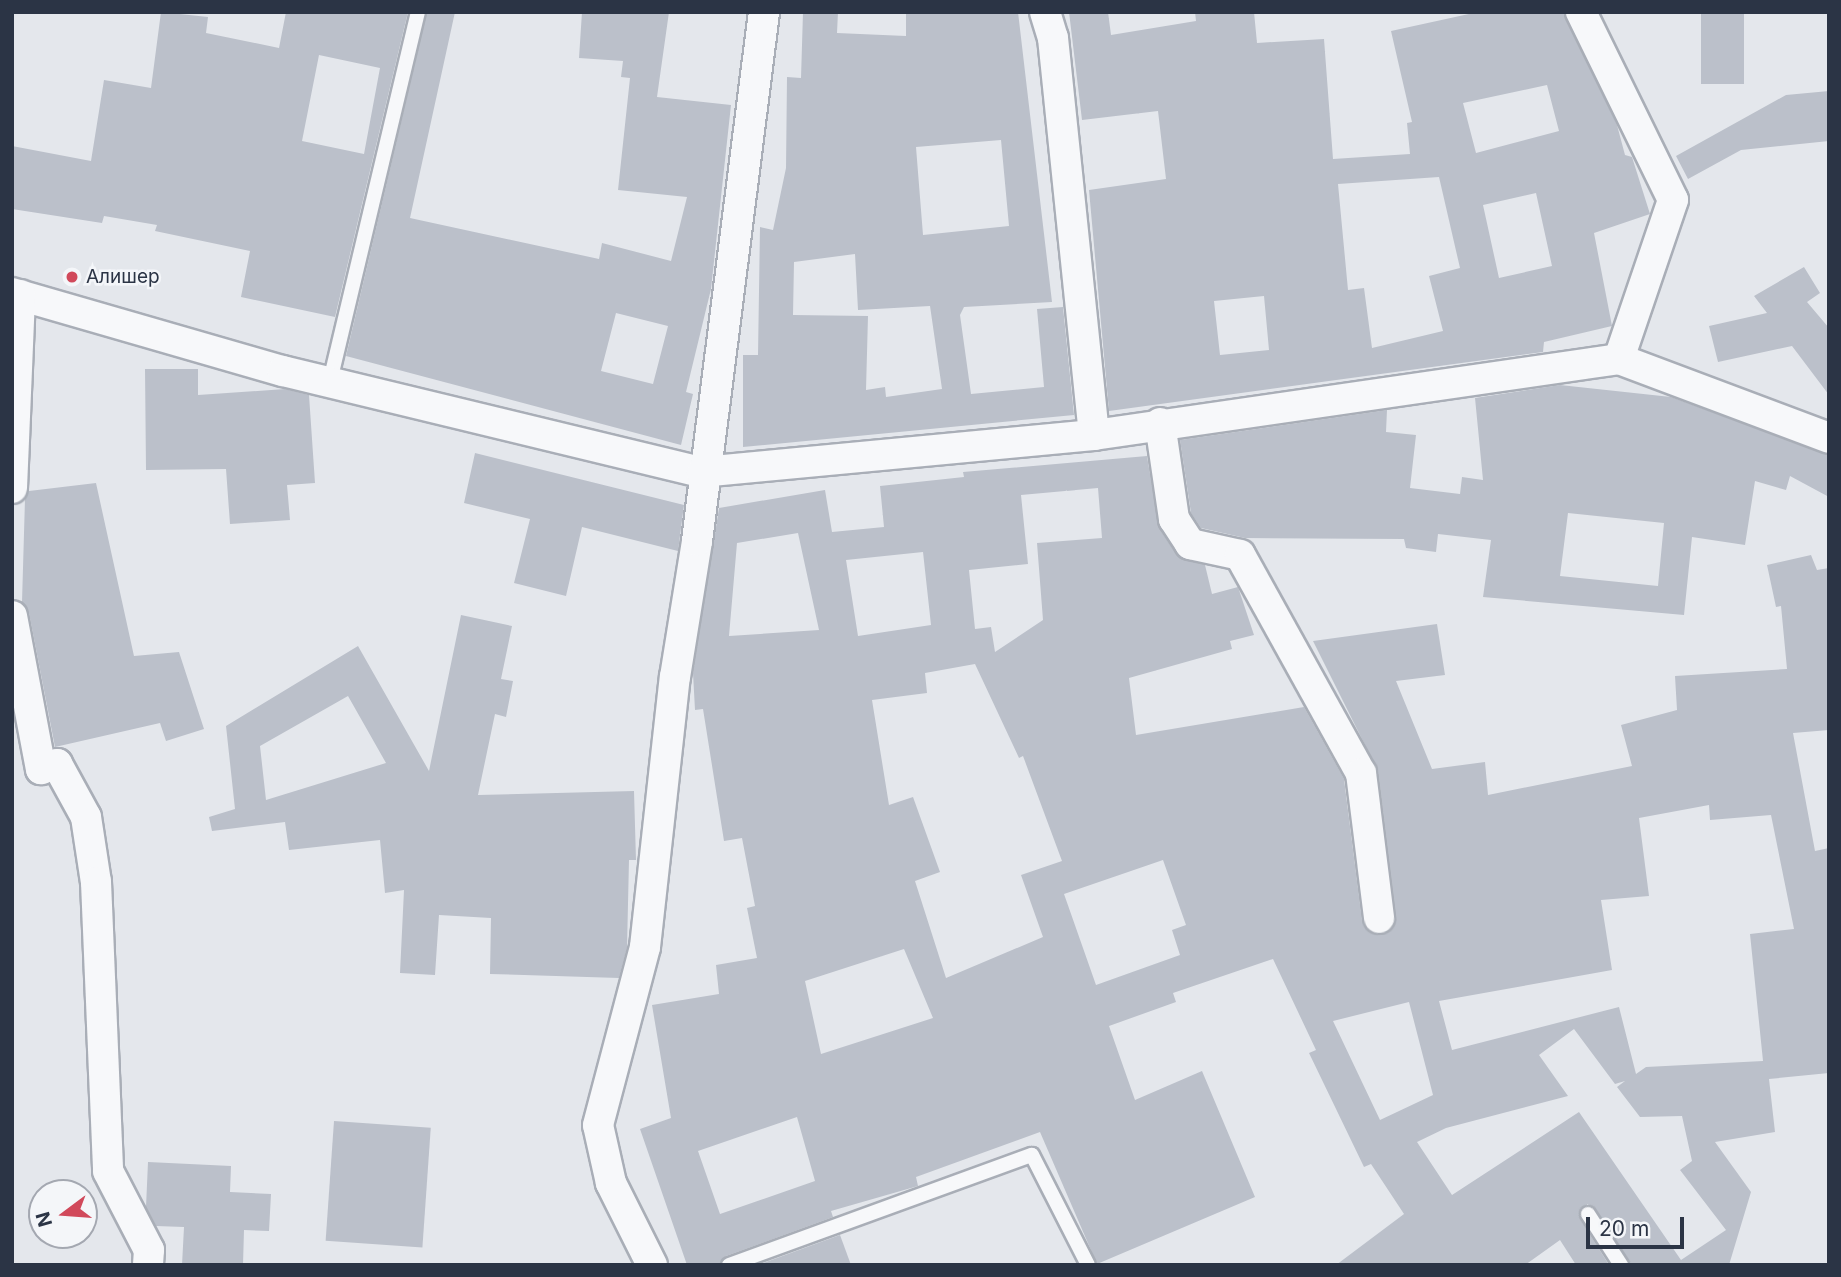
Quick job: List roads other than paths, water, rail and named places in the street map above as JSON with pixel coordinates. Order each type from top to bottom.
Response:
[{"type":"street","points":[[652,1265],[611,1183],[598,1125],[645,947],[702,472],[764,12]]},
{"type":"street","points":[[1045,12],[1053,38],[1094,435]]},
{"type":"street","points":[[1581,12],[1673,200],[1619,359]]},
{"type":"street","points":[[12,488],[16,294],[330,381],[702,472],[1094,435],[1160,423],[1286,412],[1619,359],[1829,438]]},
{"type":"street","points":[[1160,423],[1174,519],[1190,544],[1240,555],[1362,773],[1379,918]]},
{"type":"street","points":[[12,617],[41,769],[57,764],[86,817],[96,882],[108,1171],[149,1250],[148,1265]]},
{"type":"lane","points":[[330,381],[418,12]]},
{"type":"lane","points":[[729,1265],[1032,1155],[1088,1265]]},
{"type":"lane","points":[[1588,1214],[1621,1265]]},
{"type":"place","name":"Алишер","points":[[72,277]]}]
